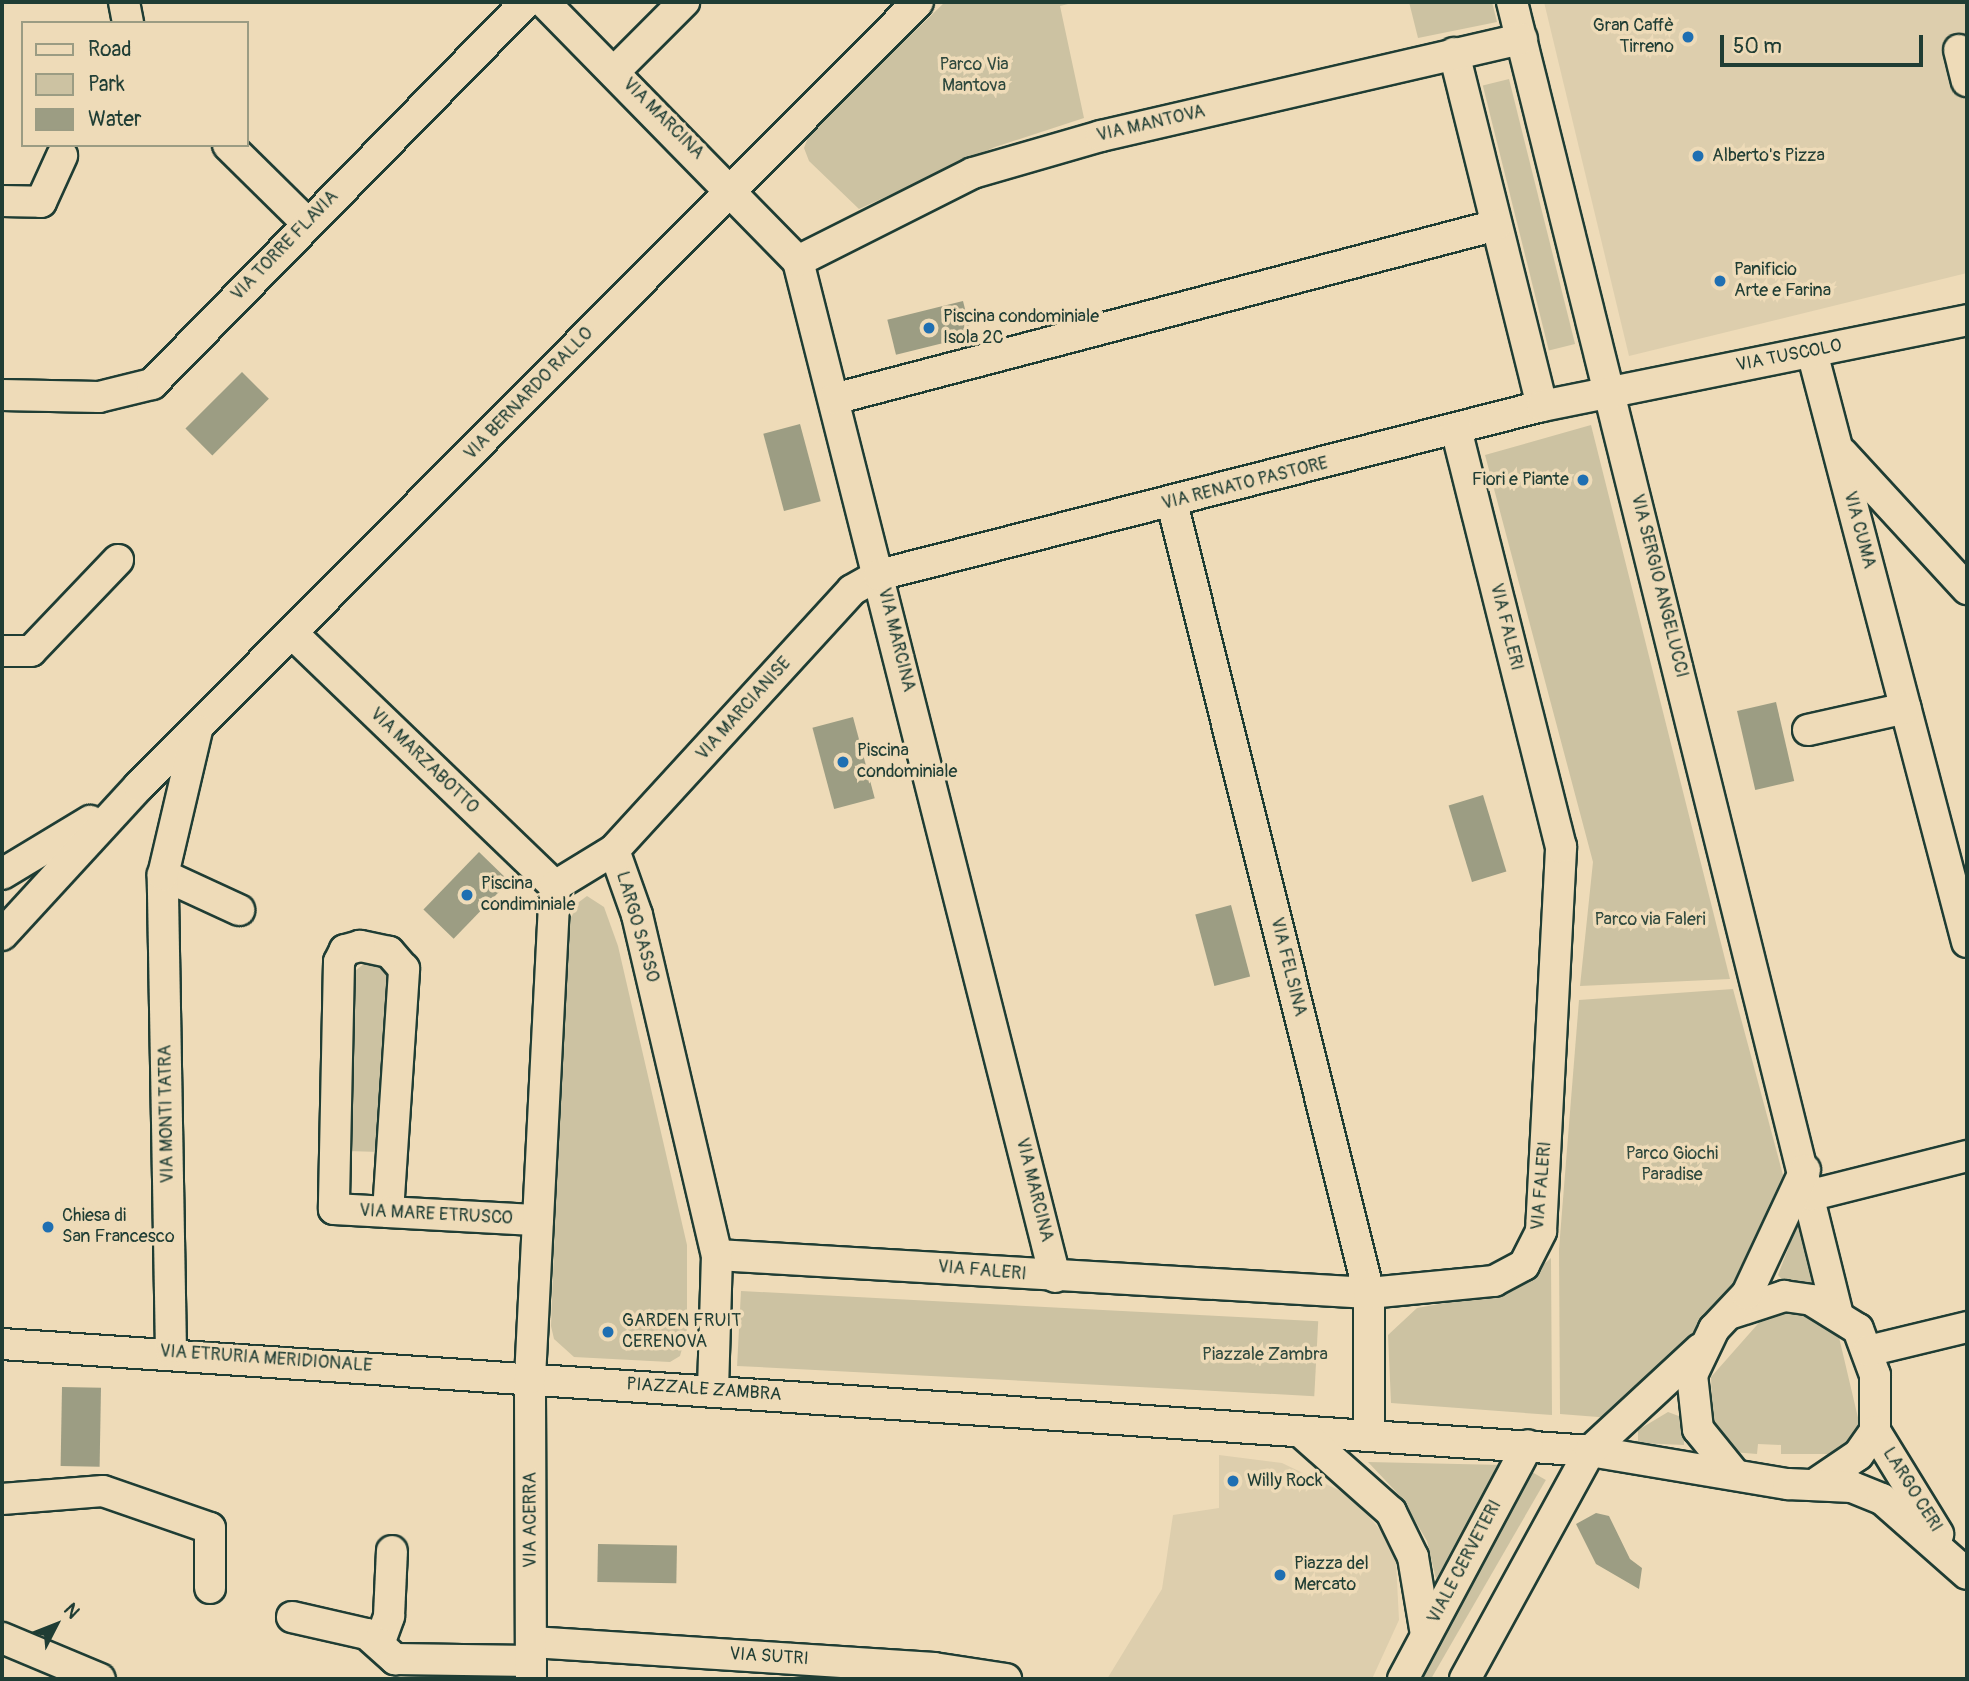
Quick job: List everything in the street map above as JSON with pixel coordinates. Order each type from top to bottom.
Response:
[{"type":"street","points":[[124,2],[128,21]]},
{"type":"street","name":"VIA TORRE FLAVIA","points":[[2,395],[99,397],[152,384],[526,2]]},
{"type":"street","name":"VIA MARCINA","points":[[544,2],[730,187],[798,261],[1055,1276]]},
{"type":"street","name":"VIA MARCINA","points":[[615,71],[684,2]]},
{"type":"street","name":"VIA BERNARDO RALLO","points":[[2,935],[139,786],[294,635],[730,187],[918,2]]},
{"type":"street","name":"VIA SERGIO ANGELUCCI","points":[[1512,2],[1809,1183]]},
{"type":"street","name":"VIA MANTOVA","points":[[798,261],[973,173],[1101,136],[1522,39]]},
{"type":"street","points":[[1959,50],[1967,81]]},
{"type":"street","points":[[1454,53],[1542,406]]},
{"type":"street","points":[[230,147],[307,223]]},
{"type":"street","points":[[2,201],[41,202],[62,156]]},
{"type":"street","points":[[834,399],[1497,225]]},
{"type":"street","name":"VIA TUSCOLO","points":[[1610,391],[1967,320]]},
{"type":"street","name":"VIA CUMA","points":[[1812,352],[1967,942]]},
{"type":"street","name":"VIA RENATO PASTORE","points":[[879,575],[1610,391]]},
{"type":"street","name":"VIA FALERI","points":[[717,1255],[1369,1293],[1494,1281],[1524,1265],[1541,1231],[1561,847],[1456,430]]},
{"type":"street","points":[[1837,449],[1967,589]]},
{"type":"street","name":"VIA FELSINA","points":[[1172,503],[1369,1293],[1369,1435]]},
{"type":"street","points":[[2,651],[31,651],[118,560]]},
{"type":"street","name":"VIA MARCIANISE","points":[[614,850],[852,590],[879,575]]},
{"type":"street","name":"VIA MARZABOTTO","points":[[294,635],[555,886]]},
{"type":"street","points":[[1808,730],[1906,708]]},
{"type":"street","name":"VIA MONTI TATRA","points":[[171,1352],[163,875],[197,730]]},
{"type":"street","name":"VIA BERNARDO RALLO","points":[[2,874],[33,861],[139,786]]},
{"type":"street","name":"LARGO SASSO","points":[[555,886],[614,850],[637,915],[717,1255],[713,1391]]},
{"type":"street","points":[[163,875],[239,910]]},
{"type":"street","points":[[530,1378],[555,886]]},
{"type":"street","name":"VIA MARE ETRUSCO","points":[[388,1212],[404,969],[376,945],[345,950],[339,962],[334,1209],[388,1212],[538,1220]]},
{"type":"street","points":[[1809,1183],[1967,1156]]},
{"type":"street","points":[[1809,1183],[1837,1311]]},
{"type":"street","points":[[1465,1679],[1590,1451],[1700,1349],[1748,1294],[1809,1183]]},
{"type":"street","name":"LARGO CERI","points":[[1731,1313],[1784,1296],[1837,1311],[1858,1329],[1868,1351],[1880,1408],[1875,1431],[1858,1455],[1818,1482]]},
{"type":"street","points":[[1868,1351],[1967,1327]]},
{"type":"street","name":"VIA ETRURIA MERIDIONALE","points":[[2,1344],[171,1352],[530,1378]]},
{"type":"street","points":[[1700,1349],[1691,1402],[1712,1452],[1732,1471]]},
{"type":"street","name":"PIAZZALE ZAMBRA","points":[[530,1378],[1590,1451]]},
{"type":"street","name":"VIA ACERRA","points":[[530,1378],[531,1661]]},
{"type":"street","name":"LARGO CERI","points":[[1875,1431],[1967,1574]]},
{"type":"street","points":[[1302,1433],[1391,1513],[1413,1557],[1426,1635]]},
{"type":"street","name":"VIALE CERVETERI","points":[[1403,1679],[1528,1445]]},
{"type":"street","name":"LARGO CERI","points":[[1590,1451],[1732,1471],[1788,1484],[1818,1482],[1882,1499],[1967,1574]]},
{"type":"street","points":[[2,1499],[103,1491],[210,1528],[209,1588]]},
{"type":"street","points":[[379,1644],[389,1616],[392,1551]]},
{"type":"street","points":[[292,1617],[367,1634],[395,1659],[531,1661]]},
{"type":"street","points":[[2,1638],[100,1679]]},
{"type":"street","name":"VIA SUTRI","points":[[531,1661],[934,1668],[1006,1679]]},
{"type":"shaded area","points":[[1544,2],[1967,2],[1967,273],[1629,356]]},
{"type":"shaded area","name":"Piazza del Mercato","points":[[1219,1455],[1282,1463],[1353,1497],[1381,1531],[1396,1562],[1399,1620],[1372,1679],[1107,1679],[1162,1589],[1173,1515],[1219,1508]]},
{"type":"green space","name":"Parco Via Mantova","points":[[945,2],[1076,2],[1060,6],[1084,118],[995,147],[859,209],[809,161],[804,148],[810,132]]},
{"type":"green space","points":[[1409,2],[1492,2],[1497,22],[1418,38]]},
{"type":"green space","points":[[1509,79],[1575,344],[1549,350],[1483,86]]},
{"type":"green space","name":"Parco via Faleri","points":[[1591,425],[1730,979],[1580,986],[1593,862],[1485,455]]},
{"type":"green space","points":[[587,896],[604,907],[618,946],[687,1245],[687,1331],[680,1356],[670,1362],[574,1357],[554,1339],[551,1326],[567,911]]},
{"type":"green space","points":[[370,959],[393,974],[380,1152],[347,1151],[350,975]]},
{"type":"green space","name":"Parco Giochi Paradise","points":[[1733,989],[1783,1175],[1725,1301],[1611,1418],[1560,1414],[1559,1249],[1579,1000]]},
{"type":"green space","points":[[1799,1220],[1823,1288],[1786,1284],[1778,1275]]},
{"type":"green space","points":[[1551,1258],[1552,1415],[1391,1403],[1388,1335],[1417,1308],[1513,1291]]},
{"type":"green space","name":"Piazzale Zambra","points":[[741,1291],[1318,1321],[1314,1396],[737,1366]]},
{"type":"green space","points":[[1783,1311],[1812,1314],[1838,1333],[1859,1422],[1849,1447],[1836,1454],[1781,1454],[1781,1445],[1758,1444],[1757,1454],[1732,1452],[1713,1436],[1711,1377],[1764,1317]]},
{"type":"green space","points":[[1668,1412],[1684,1418],[1684,1445],[1638,1443],[1638,1430]]},
{"type":"green space","points":[[1368,1462],[1503,1465],[1436,1579],[1427,1541],[1401,1497]]},
{"type":"green space","points":[[1532,1472],[1546,1480],[1431,1679],[1414,1676]]},
{"type":"water","name":"Piscina condominiale Isola 2C","points":[[963,301],[972,336],[896,355],[887,320]]},
{"type":"water","points":[[242,372],[269,399],[212,455],[185,429]]},
{"type":"water","points":[[800,424],[821,501],[784,511],[763,434]]},
{"type":"water","points":[[1776,702],[1794,781],[1755,790],[1737,711]]},
{"type":"water","name":"Piscina condominiale","points":[[853,717],[875,798],[834,809],[812,728]]},
{"type":"water","points":[[1483,795],[1506,872],[1472,882],[1449,806]]},
{"type":"water","name":"Piscina condiminiale","points":[[479,852],[509,881],[454,939],[423,910]]},
{"type":"water","points":[[1231,905],[1250,976],[1214,986],[1195,915]]},
{"type":"water","points":[[62,1387],[101,1388],[100,1467],[61,1466]]},
{"type":"water","points":[[1596,1513],[1609,1516],[1630,1559],[1642,1568],[1639,1589],[1596,1564],[1576,1524]]},
{"type":"water","points":[[598,1544],[677,1545],[676,1583],[597,1582]]},
{"type":"place","name":"Gran Caffè Tirreno","points":[[1688,37]]},
{"type":"place","name":"Alberto's Pizza","points":[[1698,156]]},
{"type":"place","name":"Panificio Arte e Farina","points":[[1720,281]]},
{"type":"place","name":"Piscina condominiale Isola 2C","points":[[929,328]]},
{"type":"place","name":"Fiori e Piante","points":[[1583,480]]},
{"type":"place","name":"Piscina condominiale","points":[[843,762]]},
{"type":"place","name":"Piscina condiminiale","points":[[467,895]]},
{"type":"place","name":"Chiesa di San Francesco","points":[[48,1227]]},
{"type":"place","name":"GARDEN FRUIT CERENOVA","points":[[608,1332]]},
{"type":"place","name":"Willy Rock","points":[[1233,1481]]},
{"type":"place","name":"Piazza del Mercato","points":[[1280,1575]]}]
